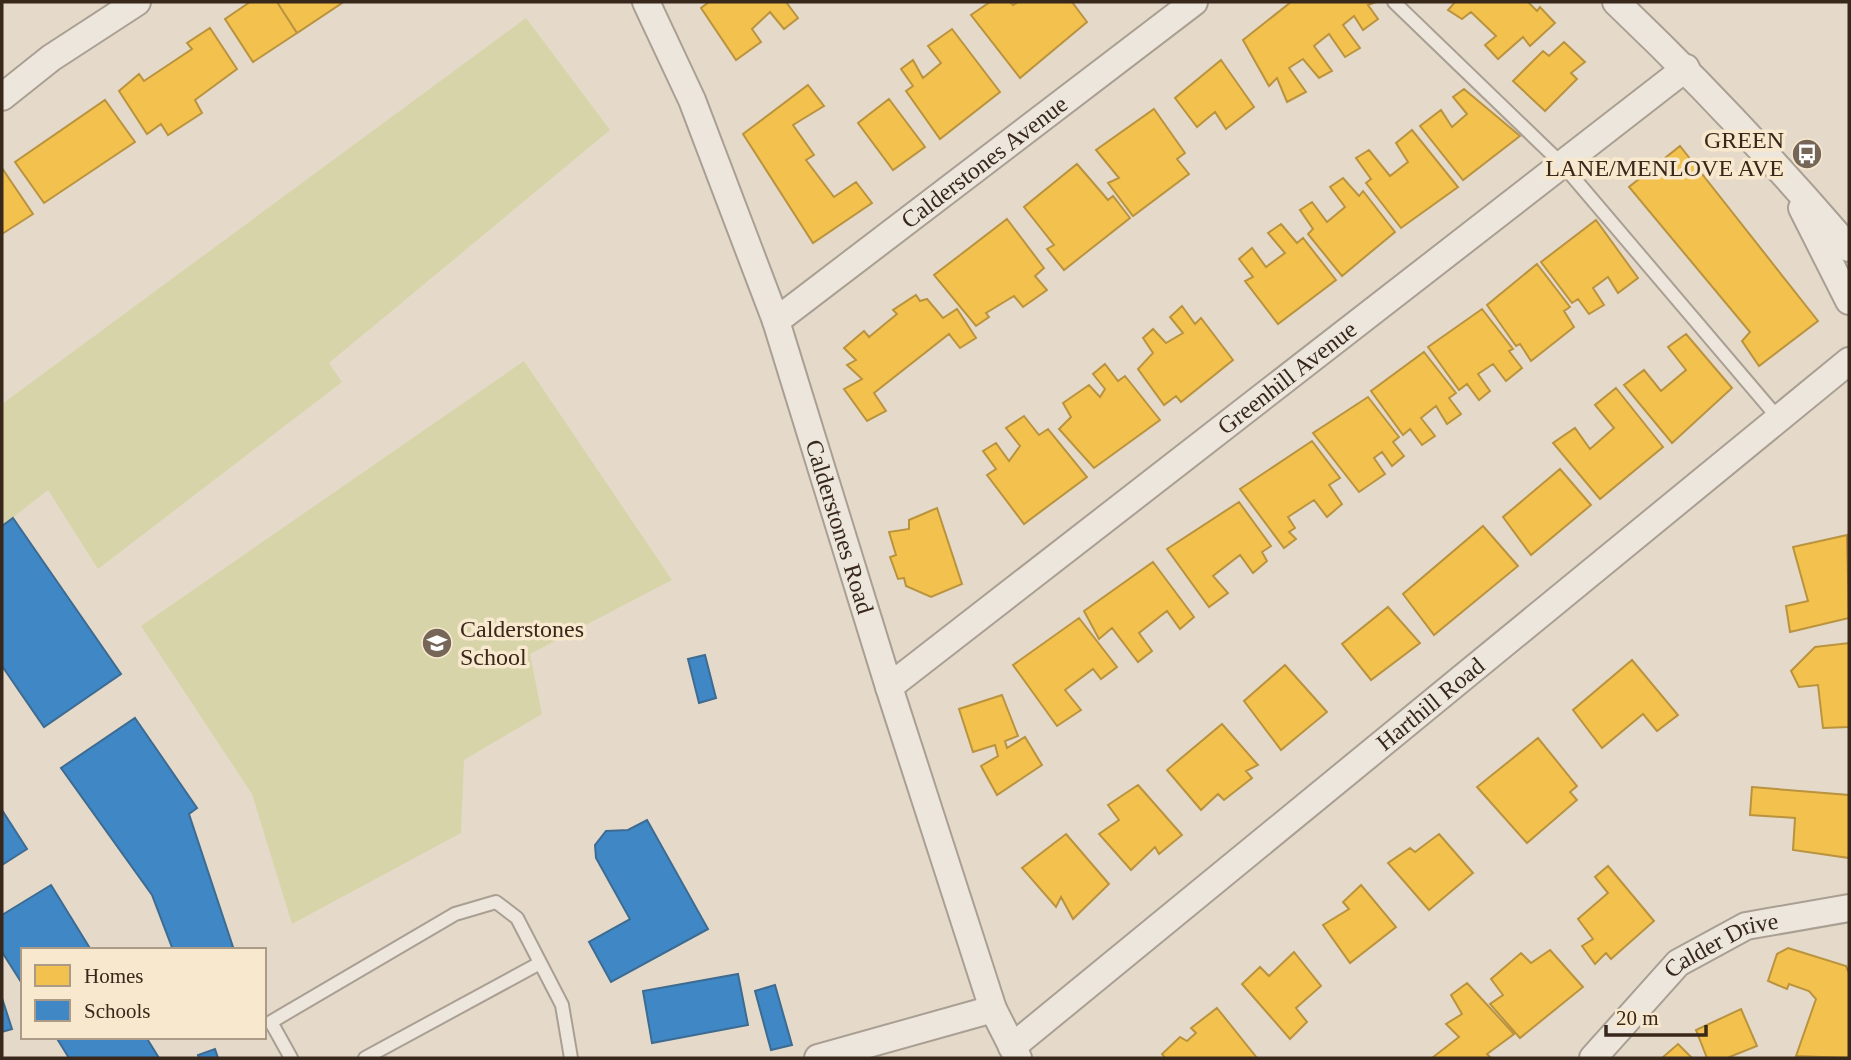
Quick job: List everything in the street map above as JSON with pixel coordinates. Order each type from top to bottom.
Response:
[{"type":"street","points":[[2,97],[51,58],[137,2]]},
{"type":"street","name":"Calderstones Road","points":[[646,2],[692,100],[776,321],[889,687],[993,1009],[1015,1053]]},
{"type":"street","name":"Calderstones Avenue","points":[[776,321],[1194,2]]},
{"type":"street","points":[[1616,2],[1686,68],[1782,170],[1849,248]]},
{"type":"street","name":"Greenhill Avenue","points":[[889,687],[1686,68]]},
{"type":"street","points":[[1782,170],[1849,300]]},
{"type":"street","name":"Harthill Road","points":[[1015,1053],[1849,361]]},
{"type":"street","name":"Calder Drive","points":[[1593,1058],[1678,963],[1746,926],[1849,908]]},
{"type":"street","points":[[818,1058],[993,1009]]},
{"type":"lane","points":[[1394,2],[1562,164],[1779,419]]},
{"type":"lane","points":[[291,1058],[271,1022],[455,914],[496,902],[517,919],[562,1005],[571,1058]]},
{"type":"lane","points":[[365,1058],[540,963]]},
{"type":"shaded area","points":[[526,18],[610,130],[329,363],[342,382],[98,569],[48,490],[2,526],[2,404]]},
{"type":"shaded area","points":[[524,361],[672,580],[530,654],[542,714],[464,760],[461,833],[292,924],[252,794],[141,626]]},
{"type":"building: Homes","points":[[250,2],[277,2],[297,33],[253,62],[225,19]]},
{"type":"building: Homes","points":[[277,2],[341,2],[342,3],[297,33]]},
{"type":"building: Homes","points":[[709,2],[786,2],[798,18],[784,29],[770,12],[752,29],[761,42],[736,60],[701,8]]},
{"type":"building: Homes","points":[[990,2],[1010,2],[1013,5],[1018,2],[1072,2],[1087,22],[1020,78],[971,15]]},
{"type":"building: Homes","points":[[1291,2],[1376,2],[1368,5],[1378,19],[1363,30],[1354,16],[1343,25],[1360,48],[1345,57],[1329,34],[1314,46],[1332,71],[1319,78],[1303,59],[1289,68],[1306,92],[1287,102],[1277,78],[1269,86],[1243,40]]},
{"type":"building: Homes","points":[[1455,2],[1528,2],[1537,11],[1540,7],[1555,23],[1530,46],[1523,37],[1498,59],[1485,45],[1496,36],[1471,12],[1462,19],[1448,10]]},
{"type":"building: Homes","points":[[210,28],[237,69],[195,100],[202,113],[168,135],[161,124],[147,134],[119,91],[139,74],[144,81],[192,49],[187,43]]},
{"type":"building: Homes","points":[[952,29],[1000,92],[940,139],[906,91],[913,86],[901,69],[913,60],[923,78],[941,63],[928,46]]},
{"type":"building: Homes","points":[[1564,42],[1585,62],[1571,73],[1577,79],[1545,111],[1513,81],[1543,51],[1549,56]]},
{"type":"building: Homes","points":[[1221,60],[1254,107],[1226,129],[1215,112],[1197,127],[1175,98]]},
{"type":"building: Homes","points":[[808,85],[824,106],[793,125],[814,155],[806,160],[834,197],[856,182],[872,203],[813,243],[743,134]]},
{"type":"building: Homes","points":[[1464,89],[1520,136],[1463,180],[1420,126],[1441,110],[1452,127],[1467,114],[1453,97]]},
{"type":"building: Homes","points":[[889,99],[925,147],[893,170],[858,123]]},
{"type":"building: Homes","points":[[105,100],[135,142],[44,203],[15,162]]},
{"type":"building: Homes","points":[[1154,109],[1185,153],[1177,159],[1189,174],[1133,216],[1108,183],[1119,178],[1096,150]]},
{"type":"building: Homes","points":[[1412,130],[1458,187],[1401,228],[1366,183],[1371,179],[1356,158],[1369,150],[1390,176],[1408,162],[1396,143]]},
{"type":"building: Homes","points":[[1680,146],[1818,321],[1759,366],[1742,341],[1750,332],[1629,187]]},
{"type":"building: Homes","points":[[1077,164],[1108,200],[1113,196],[1130,218],[1064,270],[1047,249],[1054,245],[1024,207]]},
{"type":"building: Homes","points":[[2,168],[33,214],[2,234]]},
{"type":"building: Homes","points":[[1343,178],[1359,196],[1363,191],[1395,232],[1342,276],[1308,234],[1313,229],[1300,210],[1312,202],[1327,222],[1345,207],[1330,187]]},
{"type":"building: Homes","points":[[1007,219],[1044,268],[1035,276],[1047,290],[1023,307],[1014,296],[986,313],[989,317],[976,326],[934,275]]},
{"type":"building: Homes","points":[[1596,220],[1638,278],[1618,293],[1608,277],[1593,288],[1604,305],[1589,314],[1578,299],[1572,303],[1541,262]]},
{"type":"building: Homes","points":[[1281,224],[1297,243],[1303,238],[1336,280],[1278,324],[1245,281],[1253,277],[1239,259],[1252,248],[1266,267],[1285,253],[1268,233]]},
{"type":"building: Homes","points":[[1537,264],[1570,307],[1564,311],[1574,327],[1531,361],[1520,344],[1516,346],[1487,305]]},
{"type":"building: Homes","points":[[916,295],[920,301],[927,299],[943,318],[957,309],[976,338],[960,348],[949,334],[874,393],[886,411],[867,421],[844,389],[862,379],[847,365],[856,360],[844,348],[864,331],[869,337],[897,314],[893,310]]},
{"type":"building: Homes","points":[[1182,306],[1195,324],[1201,318],[1233,360],[1181,402],[1176,396],[1164,405],[1138,369],[1153,353],[1143,338],[1153,329],[1166,343],[1183,333],[1170,317]]},
{"type":"building: Homes","points":[[1482,309],[1513,349],[1509,351],[1522,368],[1506,381],[1493,364],[1478,374],[1490,391],[1479,400],[1467,384],[1459,390],[1428,347]]},
{"type":"building: Homes","points":[[1686,334],[1732,388],[1672,443],[1624,385],[1644,370],[1661,391],[1686,370],[1668,347]]},
{"type":"building: Homes","points":[[1424,352],[1456,393],[1449,398],[1461,414],[1447,424],[1436,406],[1421,418],[1435,436],[1422,445],[1410,429],[1403,435],[1371,391]]},
{"type":"building: Homes","points":[[1105,364],[1118,381],[1125,376],[1160,420],[1094,468],[1059,429],[1071,417],[1063,403],[1089,385],[1100,397],[1105,389],[1093,374]]},
{"type":"building: Homes","points":[[1616,388],[1663,447],[1600,499],[1553,443],[1575,428],[1590,449],[1614,428],[1595,405]]},
{"type":"building: Homes","points":[[1368,397],[1399,437],[1393,442],[1404,456],[1392,466],[1382,452],[1374,458],[1385,474],[1359,492],[1313,433]]},
{"type":"building: Homes","points":[[1024,416],[1039,435],[1048,429],[1087,477],[1024,524],[987,475],[996,469],[983,451],[996,443],[1009,461],[1020,446],[1006,428]]},
{"type":"building: Homes","points":[[1312,441],[1340,478],[1329,485],[1342,504],[1327,517],[1314,500],[1288,517],[1295,528],[1289,532],[1296,539],[1284,548],[1240,489]]},
{"type":"building: Homes","points":[[1560,469],[1591,505],[1531,555],[1503,517]]},
{"type":"building: Homes","points":[[1239,502],[1271,546],[1262,552],[1267,561],[1253,573],[1240,555],[1213,576],[1228,593],[1209,607],[1167,549]]},
{"type":"building: Homes","points":[[937,508],[962,584],[931,597],[906,586],[904,578],[898,579],[890,557],[896,555],[889,532],[909,529],[909,520]]},
{"type":"building: Homes","points":[[1483,526],[1518,566],[1434,635],[1403,594]]},
{"type":"building: Homes","points":[[1847,535],[1849,618],[1790,632],[1786,606],[1808,601],[1793,547]]},
{"type":"building: Homes","points":[[1153,562],[1194,617],[1180,629],[1167,611],[1139,633],[1152,651],[1138,662],[1112,628],[1099,639],[1084,611]]},
{"type":"building: Homes","points":[[1388,607],[1420,643],[1371,680],[1342,644]]},
{"type":"building: Homes","points":[[1079,618],[1117,667],[1101,679],[1093,669],[1065,690],[1081,710],[1057,726],[1013,665]]},
{"type":"building: Homes","points":[[1849,643],[1849,727],[1823,728],[1818,685],[1799,687],[1791,671],[1815,647]]},
{"type":"building: Homes","points":[[1632,660],[1678,715],[1657,731],[1643,714],[1602,748],[1573,710]]},
{"type":"building: Homes","points":[[1285,665],[1327,712],[1281,750],[1244,701]]},
{"type":"building: Homes","points":[[1002,695],[1018,736],[1005,741],[1007,748],[1025,737],[1042,765],[997,795],[981,766],[998,756],[995,745],[973,752],[959,709]]},
{"type":"building: Homes","points":[[1222,724],[1258,765],[1246,771],[1252,778],[1224,800],[1218,794],[1201,810],[1167,770]]},
{"type":"building: Homes","points":[[1538,738],[1577,786],[1570,792],[1577,800],[1527,843],[1477,787]]},
{"type":"building: Homes","points":[[1138,785],[1182,835],[1159,854],[1155,847],[1131,870],[1099,834],[1119,820],[1108,805]]},
{"type":"building: Homes","points":[[1752,787],[1849,795],[1849,858],[1793,850],[1795,818],[1750,815]]},
{"type":"building: Homes","points":[[1066,834],[1109,884],[1073,919],[1061,897],[1056,907],[1022,868]]},
{"type":"building: Homes","points":[[1439,834],[1473,873],[1429,910],[1388,863],[1410,848],[1415,852]]},
{"type":"building: Homes","points":[[1608,866],[1654,921],[1611,959],[1606,953],[1595,964],[1582,946],[1593,939],[1578,919],[1608,893],[1595,877]]},
{"type":"building: Homes","points":[[1361,885],[1396,927],[1350,963],[1323,925],[1349,909],[1343,902]]},
{"type":"building: Homes","points":[[1788,948],[1846,966],[1849,973],[1849,1058],[1796,1056],[1816,999],[1809,991],[1789,984],[1787,989],[1768,981],[1777,954]]},
{"type":"building: Homes","points":[[1550,950],[1583,987],[1520,1038],[1490,1004],[1503,995],[1491,979],[1521,953],[1531,963]]},
{"type":"building: Homes","points":[[1294,952],[1321,986],[1296,1008],[1307,1022],[1290,1039],[1242,984],[1260,967],[1269,976]]},
{"type":"building: Homes","points":[[1467,983],[1514,1034],[1487,1054],[1491,1058],[1432,1058],[1459,1037],[1446,1024],[1462,1014],[1451,995]]},
{"type":"building: Homes","points":[[1217,1008],[1257,1058],[1165,1058],[1162,1054],[1180,1037],[1187,1041],[1196,1033],[1191,1028]]},
{"type":"building: Homes","points":[[1741,1009],[1757,1046],[1727,1058],[1707,1058],[1696,1030]]},
{"type":"building: Homes","points":[[1678,1044],[1692,1058],[1662,1058]]},
{"type":"building: Schools","points":[[13,518],[121,674],[44,727],[2,666],[2,526]]},
{"type":"building: Schools","points":[[705,655],[716,698],[699,703],[688,659]]},
{"type":"building: Schools","points":[[135,718],[197,808],[189,814],[233,948],[172,948],[152,895],[61,768]]},
{"type":"building: Schools","points":[[2,810],[27,849],[2,865]]},
{"type":"building: Schools","points":[[647,820],[708,929],[611,982],[589,942],[630,919],[596,858],[595,845],[606,831],[628,830]]},
{"type":"building: Schools","points":[[51,885],[90,948],[21,948],[21,982],[2,952],[2,915]]},
{"type":"building: Schools","points":[[738,974],[748,1025],[652,1043],[643,991]]},
{"type":"building: Schools","points":[[775,985],[792,1045],[771,1050],[755,991]]},
{"type":"building: Schools","points":[[2,998],[12,1029],[2,1032]]},
{"type":"building: Schools","points":[[57,1039],[147,1039],[159,1058],[69,1058]]},
{"type":"building: Schools","points":[[215,1049],[218,1058],[199,1058],[198,1055]]},
{"type":"place","name":"GREEN LANE/MENLOVE AVE","points":[[1807,154]]},
{"type":"place","name":"Calderstones School","points":[[437,643]]}]
